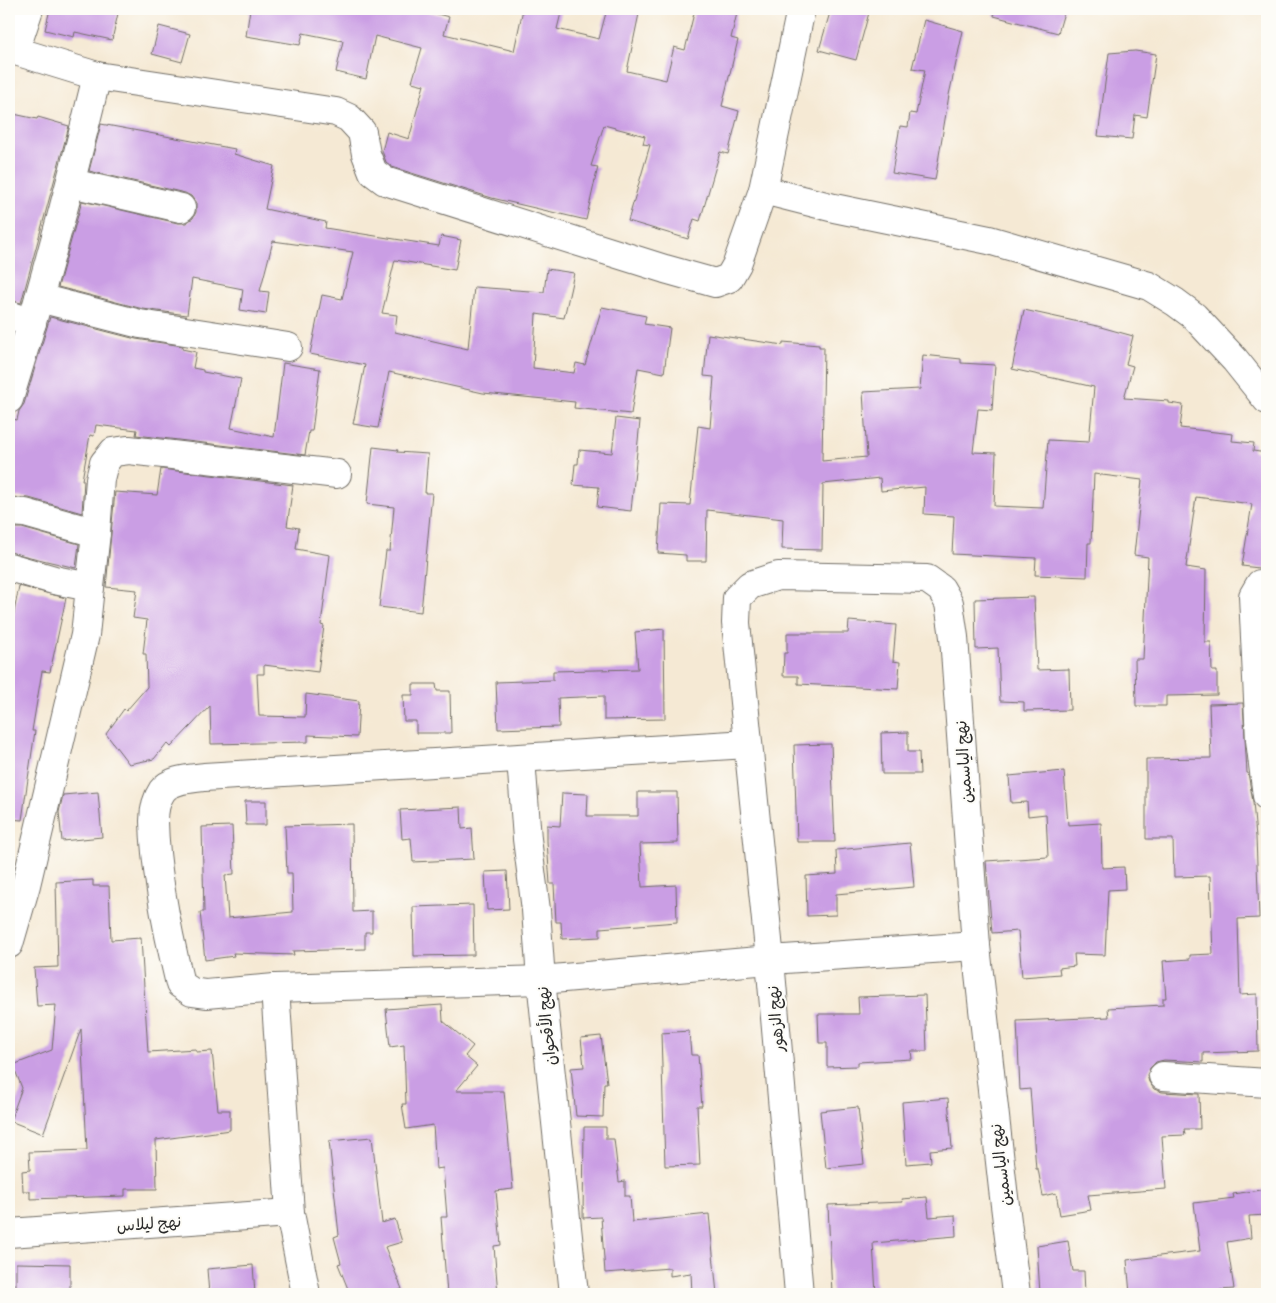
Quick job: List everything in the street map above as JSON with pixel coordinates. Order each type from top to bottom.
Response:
[{"type":"street","points":[[29,9],[12,50],[97,76],[336,112],[349,118],[362,132],[366,154],[373,172],[385,182],[665,269],[716,282],[729,278],[737,264],[763,190],[801,9]]},
{"type":"street","points":[[9,399],[27,312],[71,183],[97,76]]},
{"type":"street","points":[[71,183],[181,208]]},
{"type":"street","points":[[763,190],[834,208],[989,240],[1148,286],[1194,316],[1235,360],[1267,400]]},
{"type":"street","points":[[27,312],[140,324],[288,347]]},
{"type":"street","points":[[9,944],[17,884],[85,635],[100,479],[104,462],[113,452],[129,450],[337,474]]},
{"type":"street","points":[[9,512],[26,513],[96,533]]},
{"type":"street","points":[[9,566],[54,580],[90,587]]},
{"type":"street","name":"نهج الياسمين","points":[[748,744],[736,623],[738,598],[750,585],[778,576],[788,576],[927,579],[941,589],[949,603],[954,637],[976,946],[1002,1189],[1016,1294]]},
{"type":"street","points":[[1267,585],[1260,584],[1253,596],[1260,740],[1267,796]]},
{"type":"street","points":[[748,744],[178,780],[163,789],[156,800],[154,819],[159,873],[171,948],[180,984],[192,992],[206,994],[275,988],[541,980],[770,960],[976,946]]},
{"type":"street","name":"نهج الزهور","points":[[748,744],[770,960],[799,1294]]},
{"type":"street","name":"نهج الأقحوان","points":[[521,758],[527,839],[536,910],[541,980],[574,1294]]},
{"type":"street","points":[[275,988],[290,1213],[306,1294]]},
{"type":"street","points":[[1163,1076],[1267,1083]]},
{"type":"street","name":"نهج ليلاس","points":[[9,1233],[290,1213]]},
{"type":"building","points":[[50,9],[119,9],[112,40],[75,32],[74,37],[45,30]]},
{"type":"building","points":[[250,9],[347,9],[371,14],[372,9],[418,9],[449,17],[444,34],[514,51],[523,9],[562,9],[557,29],[599,39],[607,9],[640,9],[627,71],[666,80],[674,47],[685,50],[695,9],[738,9],[731,38],[738,40],[722,106],[739,111],[728,154],[720,152],[700,221],[694,219],[688,239],[628,221],[650,145],[643,144],[645,136],[604,125],[591,166],[598,167],[586,220],[492,198],[392,167],[386,162],[382,151],[387,132],[409,139],[424,85],[412,82],[422,48],[375,36],[366,79],[336,72],[343,41],[303,33],[300,45],[246,36]]},
{"type":"building","points":[[831,9],[870,9],[856,60],[819,50]]},
{"type":"building","points":[[995,9],[1065,9],[1058,33],[994,16]]},
{"type":"building","points":[[924,20],[963,31],[949,95],[935,180],[892,173],[900,126],[908,127],[910,113],[916,114],[925,70],[912,68]]},
{"type":"building","points":[[159,26],[190,34],[182,62],[152,54]]},
{"type":"building","points":[[1135,51],[1156,54],[1147,117],[1135,115],[1132,139],[1098,136],[1109,53]]},
{"type":"building","points":[[9,113],[37,119],[38,117],[69,126],[21,303],[9,300]]},
{"type":"building","points":[[101,124],[235,149],[234,154],[274,166],[265,209],[326,222],[325,228],[439,246],[441,236],[461,240],[455,270],[395,260],[382,313],[397,315],[395,332],[468,349],[474,287],[544,292],[547,269],[574,273],[564,318],[536,314],[533,368],[574,373],[576,363],[585,365],[602,307],[646,316],[644,324],[670,328],[664,373],[638,368],[631,414],[574,408],[575,402],[483,393],[389,372],[378,428],[353,424],[365,365],[310,354],[322,295],[342,299],[353,252],[273,241],[260,291],[269,292],[266,314],[240,310],[243,289],[192,279],[187,315],[143,309],[58,287],[82,201],[178,223],[186,223],[193,218],[196,212],[196,203],[191,196],[185,193],[89,171]]},
{"type":"building","points":[[1024,310],[1133,336],[1126,364],[1133,366],[1124,398],[1169,401],[1169,403],[1183,405],[1180,428],[1233,434],[1232,441],[1254,443],[1253,451],[1267,453],[1267,569],[1242,566],[1252,504],[1196,497],[1186,567],[1206,570],[1205,642],[1211,642],[1212,671],[1217,671],[1217,695],[1166,696],[1166,706],[1136,706],[1135,659],[1143,659],[1148,557],[1134,555],[1142,480],[1094,474],[1091,543],[1088,543],[1087,577],[1035,575],[1036,558],[952,554],[954,516],[924,514],[925,487],[881,491],[880,478],[823,484],[822,550],[782,549],[783,519],[707,510],[706,561],[686,561],[686,555],[658,553],[661,504],[690,505],[698,426],[710,428],[714,377],[704,376],[708,334],[783,345],[783,342],[824,347],[822,461],[867,457],[863,392],[920,389],[923,355],[961,359],[961,363],[995,365],[992,410],[978,409],[973,452],[996,453],[994,506],[1043,508],[1048,440],[1089,442],[1094,387],[1012,369]]},
{"type":"building","points":[[50,317],[136,339],[183,346],[182,349],[196,352],[193,368],[203,370],[203,372],[241,379],[231,428],[274,437],[283,363],[320,369],[312,431],[309,431],[305,455],[136,435],[137,430],[96,425],[94,436],[90,435],[82,480],[84,480],[82,513],[29,498],[9,497],[9,418],[17,420],[19,411],[24,404]]},
{"type":"building","points":[[616,418],[640,421],[631,511],[597,507],[599,487],[573,485],[575,464],[578,464],[579,450],[612,453]]},
{"type":"building","points":[[373,447],[398,450],[397,452],[428,454],[425,493],[432,493],[421,612],[379,607],[386,551],[390,551],[394,507],[367,504]]},
{"type":"building","points":[[161,469],[293,485],[287,526],[299,528],[296,549],[330,555],[321,625],[324,626],[318,672],[264,665],[264,674],[257,674],[259,716],[305,717],[306,694],[359,701],[357,737],[308,735],[308,742],[211,744],[210,706],[171,747],[167,743],[154,759],[129,764],[106,734],[124,709],[126,711],[147,687],[146,654],[143,654],[147,620],[133,618],[137,590],[106,587],[115,492],[157,495]]},
{"type":"building","points":[[9,528],[22,528],[79,544],[76,568],[9,552]]},
{"type":"building","points":[[19,586],[66,598],[50,672],[42,671],[32,731],[35,731],[22,820],[9,819],[9,622],[12,623]]},
{"type":"building","points":[[1034,597],[1037,670],[1069,669],[1070,710],[1024,711],[1024,702],[1000,701],[998,648],[976,649],[975,599]]},
{"type":"building","points":[[849,621],[896,625],[893,661],[900,662],[898,689],[798,684],[798,676],[783,676],[784,653],[787,653],[787,633],[848,633]]},
{"type":"building","points":[[664,629],[665,719],[604,720],[604,696],[558,698],[559,727],[498,729],[496,682],[553,680],[553,671],[638,669],[635,632]]},
{"type":"building","points":[[413,684],[436,684],[437,691],[450,691],[451,733],[416,733],[416,721],[404,721],[403,695],[413,695]]},
{"type":"building","points":[[1243,703],[1247,773],[1253,802],[1256,837],[1259,918],[1238,919],[1240,995],[1257,994],[1258,1051],[1203,1053],[1203,1062],[1164,1060],[1156,1062],[1150,1068],[1147,1075],[1154,1089],[1162,1092],[1199,1094],[1200,1129],[1184,1129],[1185,1135],[1162,1136],[1166,1189],[1088,1195],[1091,1210],[1060,1215],[1056,1193],[1043,1196],[1038,1169],[1036,1169],[1030,1089],[1020,1090],[1017,1021],[1109,1017],[1108,1008],[1163,1005],[1163,998],[1166,998],[1163,961],[1190,959],[1190,955],[1213,954],[1210,876],[1174,877],[1173,839],[1146,839],[1146,759],[1211,758],[1209,704]]},
{"type":"building","points":[[908,732],[908,752],[919,752],[920,774],[882,774],[881,733]]},
{"type":"building","points":[[831,744],[835,842],[797,842],[794,745]]},
{"type":"building","points":[[1064,771],[1068,825],[1101,823],[1102,868],[1124,867],[1125,889],[1108,890],[1105,955],[1074,954],[1075,966],[1059,968],[1060,974],[1022,977],[1018,931],[992,933],[986,861],[1048,857],[1046,814],[1028,816],[1027,802],[1011,803],[1009,776]]},
{"type":"building","points":[[98,792],[102,837],[62,841],[59,812],[63,795]]},
{"type":"building","points":[[638,792],[677,792],[678,843],[640,844],[642,887],[676,885],[677,922],[600,928],[600,937],[562,939],[561,922],[556,922],[554,884],[550,884],[547,825],[560,826],[562,793],[588,794],[587,816],[638,816]]},
{"type":"building","points":[[245,801],[266,801],[266,825],[246,825]]},
{"type":"building","points":[[461,807],[462,829],[472,828],[474,859],[413,862],[411,838],[402,839],[400,810]]},
{"type":"building","points":[[352,824],[353,912],[372,911],[372,932],[365,932],[365,949],[293,951],[294,955],[233,953],[234,956],[205,960],[200,912],[204,912],[202,827],[232,826],[234,874],[225,875],[228,918],[293,912],[292,873],[287,873],[285,826]]},
{"type":"building","points":[[910,843],[914,887],[836,894],[836,915],[807,916],[806,876],[837,874],[836,850]]},
{"type":"building","points":[[507,871],[509,909],[487,910],[485,872]]},
{"type":"building","points":[[93,880],[93,886],[109,886],[111,940],[141,938],[148,1052],[196,1049],[196,1052],[212,1051],[218,1110],[230,1110],[230,1130],[156,1140],[157,1189],[125,1189],[125,1196],[30,1199],[30,1191],[23,1191],[22,1171],[30,1170],[29,1152],[87,1150],[81,1029],[43,1134],[10,1121],[22,1088],[13,1065],[52,1050],[56,1005],[37,1006],[34,968],[58,967],[56,882]]},
{"type":"building","points":[[473,905],[474,955],[414,956],[413,907]]},
{"type":"building","points":[[925,995],[927,1051],[911,1051],[912,1059],[858,1062],[858,1066],[827,1067],[827,1043],[819,1043],[818,1014],[859,1014],[858,997]]},
{"type":"building","points":[[442,1005],[443,1021],[473,1046],[465,1056],[477,1066],[456,1091],[504,1091],[513,1189],[496,1191],[501,1245],[494,1246],[498,1294],[447,1294],[441,1217],[447,1217],[443,1168],[436,1169],[433,1125],[406,1129],[402,1104],[406,1104],[404,1045],[390,1047],[386,1009]]},
{"type":"building","points":[[689,1031],[691,1055],[698,1055],[702,1106],[697,1106],[700,1165],[665,1166],[661,1033]]},
{"type":"building","points":[[601,1036],[607,1083],[604,1083],[603,1117],[576,1116],[571,1068],[584,1067],[581,1038]]},
{"type":"building","points":[[948,1098],[952,1148],[930,1150],[931,1162],[906,1164],[902,1102]]},
{"type":"building","points":[[858,1107],[864,1164],[826,1168],[820,1111]]},
{"type":"building","points":[[584,1127],[606,1127],[606,1139],[614,1139],[619,1182],[625,1181],[625,1196],[630,1196],[632,1222],[709,1214],[717,1294],[692,1294],[691,1273],[670,1276],[670,1268],[605,1273],[601,1217],[583,1218]]},
{"type":"building","points":[[372,1137],[382,1223],[395,1219],[402,1242],[385,1247],[402,1289],[390,1294],[350,1294],[338,1264],[341,1263],[334,1237],[339,1235],[329,1141]]},
{"type":"building","points":[[1267,1189],[1267,1215],[1249,1216],[1251,1238],[1227,1242],[1234,1289],[1220,1290],[1220,1294],[1130,1294],[1127,1260],[1200,1251],[1194,1203],[1234,1198],[1233,1194]]},
{"type":"building","points":[[927,1197],[929,1217],[955,1215],[956,1236],[873,1243],[876,1294],[832,1294],[828,1205],[903,1202],[902,1199]]},
{"type":"building","points":[[1068,1241],[1073,1271],[1084,1271],[1085,1294],[1040,1294],[1037,1246]]},
{"type":"building","points":[[16,1263],[70,1264],[70,1294],[16,1294]]},
{"type":"building","points":[[253,1265],[255,1294],[209,1294],[207,1269]]}]
